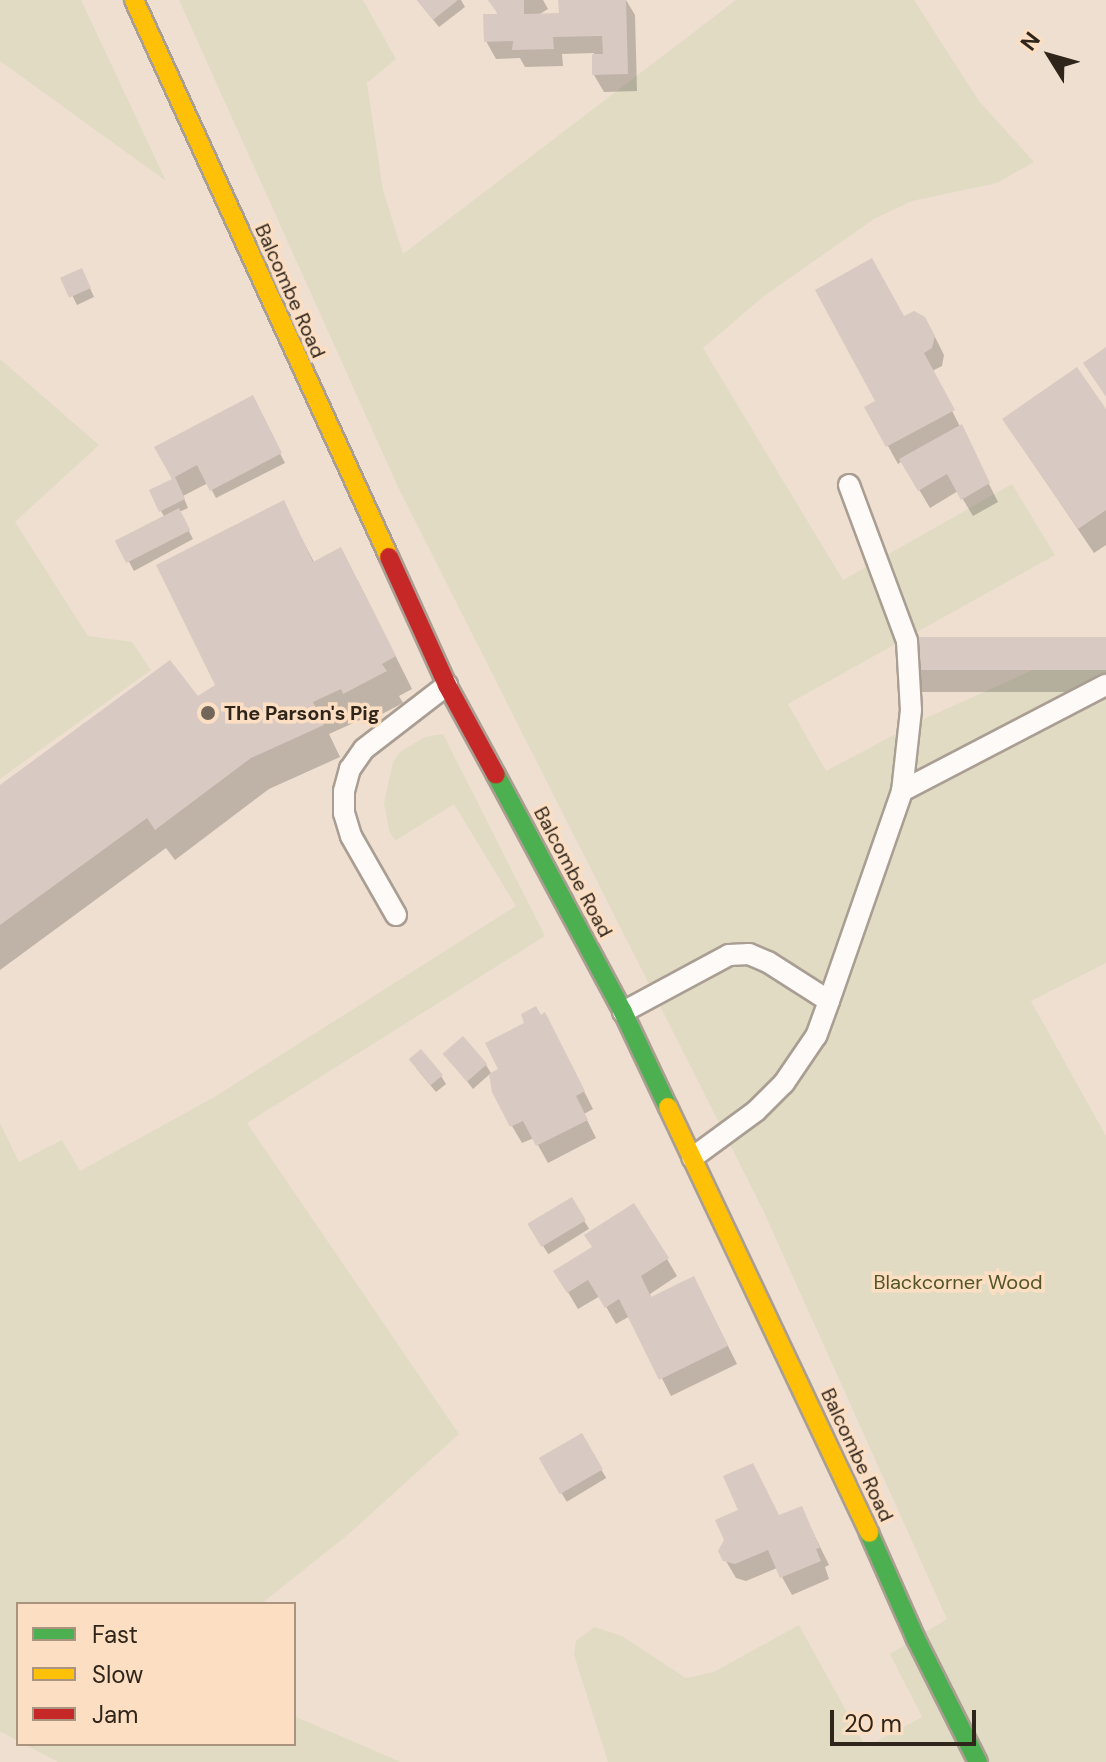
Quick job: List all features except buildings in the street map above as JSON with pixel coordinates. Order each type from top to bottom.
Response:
[{"type":"main road","name":"Balcombe Road","points":[[134,0],[447,685],[623,1012],[824,1433],[915,1637],[978,1762]]},
{"type":"lane","points":[[692,1158],[756,1111],[784,1083],[816,1036],[902,791],[911,710],[907,641],[849,485]]},
{"type":"lane","points":[[396,915],[351,836],[344,813],[344,791],[350,769],[364,749],[447,685]]},
{"type":"lane","points":[[902,791],[1106,685]]},
{"type":"lane","points":[[623,1012],[729,955],[749,954],[768,962],[829,1001]]},
{"type":"green space","points":[[0,0],[81,0],[166,181],[0,61]]},
{"type":"green space","name":"Blackcorner Wood","points":[[179,0],[363,0],[396,59],[367,83],[383,190],[403,254],[736,0],[914,0],[979,101],[1034,162],[997,183],[912,201],[874,219],[764,296],[703,348],[843,580],[1012,484],[1055,555],[788,704],[826,771],[924,719],[1106,637],[1106,963],[1031,1001],[1106,1136],[1106,1762],[608,1762],[574,1655],[576,1641],[594,1627],[622,1636],[686,1678],[714,1672],[799,1625],[866,1747],[922,1717],[890,1654],[947,1619],[762,1208],[398,487]]},
{"type":"green space","points":[[0,359],[99,445],[15,522],[88,636],[132,642],[151,670],[0,779]]},
{"type":"green space","points":[[443,734],[545,936],[247,1123],[459,1434],[350,1533],[264,1602],[16,1602],[16,1740],[0,1731],[0,1123],[19,1162],[62,1140],[80,1171],[216,1096],[516,906],[454,804],[395,841],[389,830],[384,803],[393,762],[400,752],[425,737]]},
{"type":"green space","points":[[296,1717],[401,1762],[58,1762],[28,1746],[296,1746]]},
{"type":"traffic: fast","points":[[496,775],[623,1012],[668,1107]]},
{"type":"traffic: fast","points":[[869,1533],[915,1637],[978,1762]]},
{"type":"traffic: slow","points":[[134,0],[389,557]]},
{"type":"traffic: slow","points":[[668,1107],[869,1533]]},
{"type":"traffic: jam","points":[[389,557],[447,685],[496,775]]},
{"type":"place","name":"The Parson's Pig","points":[[208,713]]}]
